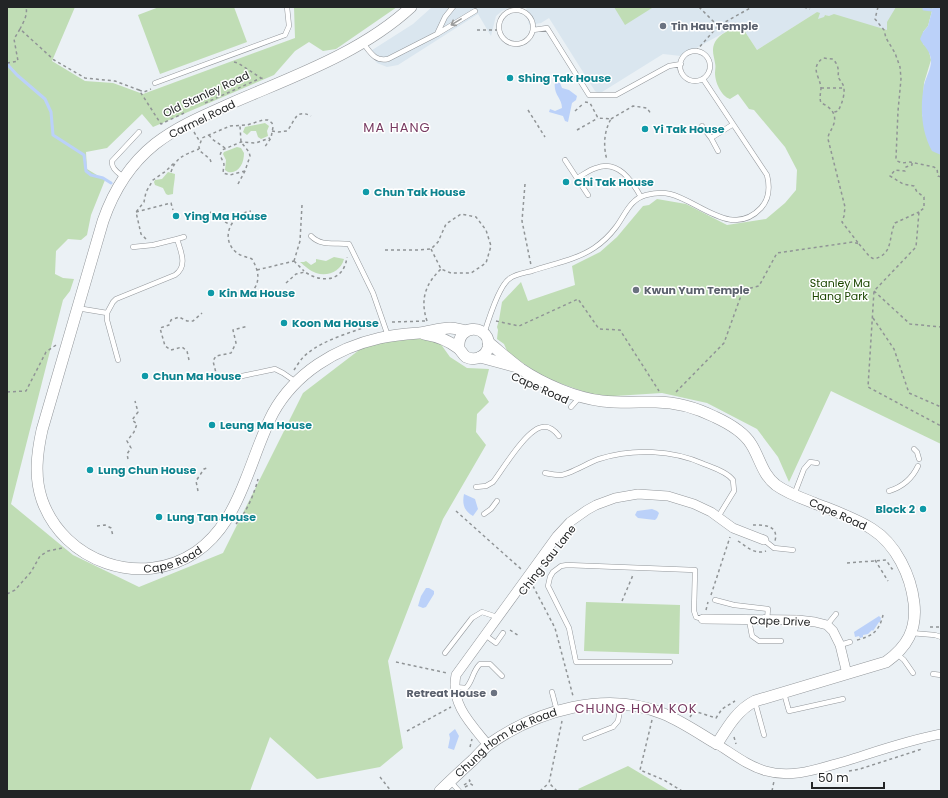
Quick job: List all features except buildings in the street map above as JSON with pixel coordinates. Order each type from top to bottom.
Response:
[{"type":"street","name":"Carmel Road","points":[[77,308],[103,221],[113,196],[124,178],[146,152],[175,130],[202,116],[331,59],[366,47],[411,7]]},
{"type":"street","name":"Cape Road","points":[[77,308],[42,430],[38,452],[37,475],[42,501],[58,528],[68,540],[81,551],[108,564],[136,569],[162,566],[190,556],[209,541],[220,528],[236,504],[273,413],[284,397],[296,382],[314,367],[340,352],[357,344],[388,336],[452,328],[479,334],[521,369]]},
{"type":"street","name":"Cape Road","points":[[420,333],[442,338],[460,349],[462,353],[470,358],[480,358],[521,369],[562,390],[580,396],[602,401],[676,404],[714,416],[744,435],[751,444],[764,470],[771,480],[780,488],[863,524],[874,530],[885,539],[894,550],[902,564],[911,589],[915,613],[911,633],[905,645],[897,654],[886,662],[755,701],[744,708],[735,718],[717,744]]},
{"type":"street","points":[[460,349],[460,339],[479,334],[487,351],[480,358]]},
{"type":"street","name":"Ching Sau Lane","points":[[454,687],[456,675],[460,669],[563,529],[578,516],[596,505],[638,494],[659,494],[677,498],[694,504],[718,517],[733,528],[767,544]]},
{"type":"street","name":"Cape Drive","points":[[703,619],[815,622],[827,626],[833,631],[840,645],[847,674]]},
{"type":"street","points":[[454,687],[458,703],[464,716],[488,745]]},
{"type":"street","name":"Chung Hom Kok Road","points":[[440,791],[488,745],[518,727],[560,714],[576,707],[621,704],[637,706],[664,714],[717,744],[742,761],[773,773],[788,774],[814,770],[941,734]]},
{"type":"lane","points":[[155,84],[285,35],[289,26],[287,7]]},
{"type":"lane","points":[[437,34],[445,17],[453,7]]},
{"type":"lane","points":[[514,10],[524,12],[528,15],[532,20],[533,30],[528,40],[518,45],[507,43],[500,35],[498,30],[500,19],[504,14],[514,10]]},
{"type":"lane","points":[[366,47],[376,58],[382,61],[397,55],[437,34],[475,11]]},
{"type":"lane","points":[[533,30],[547,28],[589,95],[616,95],[669,66],[681,64]]},
{"type":"lane","points":[[696,51],[703,54],[709,61],[710,70],[703,79],[698,81],[688,79],[682,73],[681,64],[686,55],[696,51]]},
{"type":"lane","points":[[479,334],[488,320],[494,304],[508,280],[532,270],[572,258],[593,249],[610,235],[628,209],[641,197],[656,193],[669,194],[681,198],[720,218],[730,220],[743,219],[757,212],[764,204],[769,194],[770,185],[767,174],[732,125],[703,79]]},
{"type":"lane","points":[[710,138],[732,125]]},
{"type":"lane","points":[[702,126],[718,151]]},
{"type":"lane","points":[[124,178],[114,169],[112,161],[139,132]]},
{"type":"lane","points":[[566,160],[588,196]]},
{"type":"lane","points":[[577,178],[597,167],[610,166],[622,171],[626,175],[641,197]]},
{"type":"lane","points":[[311,236],[320,242],[349,244],[373,292],[388,336]]},
{"type":"lane","points":[[133,247],[153,245],[184,237]]},
{"type":"lane","points":[[118,360],[107,320],[107,313],[116,299],[179,272],[183,260],[177,239]]},
{"type":"lane","points":[[77,308],[107,313]]},
{"type":"lane","points":[[479,334],[488,320]]},
{"type":"lane","points":[[242,376],[272,369],[284,373],[296,382]]},
{"type":"lane","points":[[571,407],[580,396]]},
{"type":"lane","points":[[476,487],[486,486],[494,482],[526,436],[535,429],[544,426],[550,428],[559,436]]},
{"type":"lane","points":[[914,449],[917,452],[919,459]]},
{"type":"lane","points":[[545,473],[562,475],[599,459],[620,454],[652,452],[686,457],[727,474],[733,480],[734,491],[718,517]]},
{"type":"lane","points":[[794,495],[804,469],[810,462],[817,463]]},
{"type":"lane","points":[[889,491],[898,488],[905,483],[914,474],[918,466]]},
{"type":"lane","points":[[484,514],[491,509],[497,500]]},
{"type":"lane","points":[[767,544],[792,550]]},
{"type":"lane","points":[[670,662],[576,662],[569,628],[548,586],[553,572],[560,566],[568,565],[695,570],[694,612],[696,617],[703,619]]},
{"type":"lane","points":[[715,600],[734,605],[768,609],[767,620]]},
{"type":"lane","points":[[445,653],[472,618],[482,612],[497,617]]},
{"type":"lane","points":[[827,626],[836,614]]},
{"type":"lane","points":[[749,620],[752,636],[759,641],[781,641]]},
{"type":"lane","points":[[485,635],[496,643],[503,633]]},
{"type":"lane","points":[[911,633],[941,637]]},
{"type":"lane","points":[[840,645],[852,641]]},
{"type":"lane","points":[[897,654],[904,660],[914,673]]},
{"type":"lane","points":[[454,687],[466,688],[470,684],[474,670],[480,664],[490,664],[502,676]]},
{"type":"lane","points":[[933,674],[941,675]]},
{"type":"lane","points":[[552,692],[560,714]]},
{"type":"lane","points":[[784,692],[789,711],[843,699]]},
{"type":"lane","points":[[755,701],[764,735]]},
{"type":"lane","points":[[585,738],[613,727],[618,721],[621,704]]},
{"type":"lane","points":[[450,781],[459,791]]},
{"type":"path","points":[[7,63],[18,61],[14,39],[25,18],[27,10],[26,7]]},
{"type":"path","points":[[699,7],[718,26]]},
{"type":"path","points":[[696,51],[718,26],[752,7]]},
{"type":"path","points":[[804,7],[810,9]]},
{"type":"path","points":[[878,7],[875,19],[884,30],[886,38],[895,53],[900,67],[901,79],[896,158],[902,163],[912,163],[934,167],[937,169],[938,176],[941,177]]},
{"type":"path","name":"Old Stanley Road","points":[[20,29],[54,60],[85,78],[116,81],[139,90],[161,124],[188,111]]},
{"type":"path","points":[[477,30],[498,30]]},
{"type":"path","points":[[834,112],[838,111],[841,105],[844,88],[843,83],[838,78],[839,68],[834,59],[823,58],[818,61],[816,68],[821,88],[821,103],[829,107],[834,112],[834,124],[828,135],[828,139],[845,207],[842,222],[870,257],[874,259],[884,254],[889,248],[895,223],[919,212],[924,208],[924,196],[917,192],[914,186],[906,185],[890,176],[895,170],[904,171],[906,167],[912,165],[912,163]]},
{"type":"path","name":"Old Stanley Road","points":[[201,104],[261,78],[267,80]]},
{"type":"path","points":[[821,88],[844,88]]},
{"type":"path","points":[[575,111],[584,102],[590,103],[598,118]]},
{"type":"path","points":[[610,166],[604,151],[606,128],[611,119],[633,106],[647,108],[651,114]]},
{"type":"path","points":[[528,110],[545,137]]},
{"type":"path","points":[[272,131],[284,132],[298,115],[304,114],[311,116]]},
{"type":"path","points":[[577,130],[598,118],[611,119]]},
{"type":"path","points":[[211,162],[199,149],[202,138],[230,126],[247,125],[268,120],[272,123],[271,138],[264,148]]},
{"type":"path","points":[[238,184],[245,171],[250,156],[249,152],[241,142],[240,125]]},
{"type":"path","points":[[192,128],[200,142]]},
{"type":"path","points":[[209,135],[225,149]]},
{"type":"path","points":[[245,171],[230,176],[223,173],[224,164],[220,153],[222,150],[241,142],[256,143],[271,138]]},
{"type":"path","points":[[136,212],[144,202],[146,192],[153,180],[166,171],[177,159],[199,149]]},
{"type":"path","points":[[170,172],[174,163]]},
{"type":"path","points":[[525,184],[522,221],[532,270]]},
{"type":"path","points":[[136,212],[171,203],[173,210]]},
{"type":"path","points":[[294,261],[300,241],[302,205]]},
{"type":"path","points":[[136,212],[141,234],[153,245]]},
{"type":"path","points":[[210,212],[231,225]]},
{"type":"path","points":[[251,212],[241,214],[237,217],[231,225],[228,235],[231,245],[237,253],[252,259],[258,270],[258,283],[251,293]]},
{"type":"path","points":[[919,212],[916,247],[874,291],[868,387],[941,426]]},
{"type":"path","points":[[385,250],[431,249],[438,242],[446,224],[461,214],[476,217],[486,230],[491,246],[486,263],[471,274],[452,273],[441,269],[431,249]]},
{"type":"path","points":[[676,392],[724,343],[743,290],[759,286],[777,253],[853,242],[859,244]]},
{"type":"path","points":[[294,261],[312,277],[322,279],[332,278],[342,272],[347,262],[349,244]]},
{"type":"path","points":[[258,270],[294,261]]},
{"type":"path","points":[[427,321],[424,314],[424,296],[432,277],[441,269]]},
{"type":"path","points":[[286,283],[296,274],[305,272]]},
{"type":"path","points":[[874,291],[910,324],[941,327]]},
{"type":"path","points":[[488,320],[520,326],[578,300],[599,329],[620,330],[658,390]]},
{"type":"path","points":[[189,360],[187,351],[182,347],[171,350],[166,346],[160,328],[168,325],[171,320],[179,317],[187,321],[193,321],[202,313]]},
{"type":"path","points":[[873,318],[894,349],[909,393],[941,407]]},
{"type":"path","points":[[217,377],[213,361],[216,356],[231,353],[236,343],[233,330],[248,326]]},
{"type":"path","points":[[7,392],[26,391],[46,352],[60,343]]},
{"type":"path","points":[[128,459],[127,454],[131,448],[126,441],[134,432],[137,424],[132,420],[138,412],[135,401]]},
{"type":"path","points":[[198,491],[196,481],[204,469],[207,468]]},
{"type":"path","points":[[231,529],[242,519],[257,487],[258,479]]},
{"type":"path","points":[[456,511],[524,571]]},
{"type":"path","points":[[97,526],[105,525],[111,528],[113,536]]},
{"type":"path","points":[[715,582],[730,536],[754,551],[760,553],[767,551],[767,544],[775,541],[775,531],[764,525],[751,525]]},
{"type":"path","points":[[7,594],[15,590],[31,572],[40,556],[49,551],[67,547]]},
{"type":"path","points":[[875,560],[888,581]]},
{"type":"path","points":[[847,563],[886,560],[891,567]]},
{"type":"path","points":[[622,601],[636,568]]},
{"type":"path","points":[[531,580],[555,628],[574,700]]},
{"type":"path","points":[[852,641],[869,637],[881,626],[883,615]]},
{"type":"path","points":[[396,662],[446,673]]},
{"type":"path","points":[[692,713],[694,711],[716,718],[722,709],[732,703]]},
{"type":"path","points":[[408,731],[450,707]]},
{"type":"path","points":[[540,791],[549,783],[560,714]]},
{"type":"path","points":[[647,717],[652,719],[640,770],[664,780],[682,791]]},
{"type":"path","points":[[471,734],[472,739]]},
{"type":"path","points":[[847,771],[926,747]]},
{"type":"path","points":[[380,777],[391,791]]},
{"type":"path","points":[[468,777],[470,781],[463,787],[471,784],[475,787]]},
{"type":"path","points":[[772,791],[774,779]]},
{"type":"path","points":[[549,783],[557,791]]},
{"type":"shaded area","points":[[432,7],[512,7],[502,11],[496,16],[491,36],[478,14],[398,65],[387,67],[377,63],[369,52],[413,24]]},
{"type":"shaded area","points":[[526,7],[900,7],[886,34],[825,15],[823,22],[818,20],[817,12],[757,50],[740,24],[681,56],[663,54],[602,92],[598,93],[595,91],[549,18],[541,23],[529,25]]},
{"type":"green space","points":[[7,7],[75,7],[52,61],[85,81],[113,83],[143,94],[295,38],[294,7],[397,7],[336,49],[323,51],[309,42],[295,51],[274,75],[153,127],[142,114],[107,148],[86,152],[87,169],[105,180],[91,215],[87,235],[81,240],[68,239],[56,251],[55,274],[63,278],[74,279],[70,291],[63,300],[11,504],[73,555],[139,587],[223,553],[303,393],[367,344],[426,335],[440,343],[450,357],[467,368],[489,369],[483,393],[489,402],[477,414],[476,432],[486,445],[443,519],[388,661],[403,748],[380,767],[317,779],[270,737],[250,791],[7,791]]},
{"type":"green space","points":[[159,7],[234,7],[247,42],[160,74],[138,15]]},
{"type":"green space","points":[[614,7],[651,7],[652,8],[625,25]]},
{"type":"green space","name":"Stanley Ma Hang Park","points":[[896,7],[933,7],[928,26],[923,32],[923,44],[928,47],[931,60],[924,83],[922,115],[941,155],[941,444],[831,391],[789,482],[778,457],[757,429],[707,403],[662,393],[599,397],[545,378],[508,353],[504,344],[497,339],[497,327],[502,302],[521,282],[528,301],[575,285],[572,266],[600,252],[617,237],[643,206],[649,205],[657,199],[686,204],[727,225],[766,219],[785,203],[796,190],[797,170],[785,147],[754,110],[749,109],[738,94],[730,99],[724,95],[719,88],[715,77],[713,50],[715,42],[719,37],[740,24],[757,50],[817,12],[820,13],[818,19],[824,17],[825,15],[829,16],[834,14],[887,30],[887,22]]},
{"type":"green space","points":[[265,123],[269,126],[267,131],[268,136],[261,139],[258,137],[256,131],[251,131],[247,135],[243,132],[245,127]]},
{"type":"green space","points":[[237,147],[241,148],[244,153],[242,164],[238,170],[228,172],[225,170],[226,160],[223,154],[224,152]]},
{"type":"green space","points":[[168,172],[175,174],[173,194],[168,195],[163,188],[155,185],[154,182],[155,180],[162,179]]},
{"type":"green space","points":[[334,257],[344,259],[337,270],[325,274],[314,272],[300,262],[306,261],[311,265],[316,262],[316,259],[326,261]]},
{"type":"green space","points":[[586,602],[680,605],[679,654],[584,651]]},
{"type":"green space","points":[[628,766],[670,791],[580,791],[578,789]]},
{"type":"water","points":[[933,7],[941,7],[941,155],[932,151],[928,143],[922,119],[924,85],[930,67],[931,58],[929,52],[920,39],[928,26]]},
{"type":"water","points":[[555,82],[560,83],[562,88],[569,90],[577,96],[576,100],[572,103],[568,122],[565,121],[563,116],[549,112],[550,109],[555,111],[562,108],[561,102],[555,90]]},
{"type":"water","points":[[464,494],[475,499],[478,509],[473,516],[464,507]]},
{"type":"water","points":[[652,509],[659,513],[655,520],[638,518],[635,515],[637,511]]},
{"type":"water","points":[[426,588],[434,591],[434,594],[426,607],[423,608],[418,606],[421,596]]},
{"type":"water","points":[[879,616],[881,618],[880,622],[873,631],[872,630],[860,638],[859,636],[855,637],[854,632]]},
{"type":"water","points":[[455,729],[459,736],[454,750],[448,748],[450,738],[449,734]]},
{"type":"waterway","points":[[924,9],[932,10]]},
{"type":"waterway","points":[[7,64],[17,75],[45,99],[51,112],[53,135],[84,155],[86,171],[91,175],[103,178],[111,183]]},
{"type":"place","name":"Tin Hau Temple","points":[[663,26]]},
{"type":"place","name":"Shing Tak House","points":[[510,78]]},
{"type":"place","name":"Yi Tak House","points":[[645,129]]},
{"type":"place","name":"Chi Tak House","points":[[566,182]]},
{"type":"place","name":"Chun Tak House","points":[[366,192]]},
{"type":"place","name":"Ying Ma House","points":[[176,216]]},
{"type":"place","name":"Kwun Yum Temple","points":[[636,290]]},
{"type":"place","name":"Kin Ma House","points":[[211,293]]},
{"type":"place","name":"Koon Ma House","points":[[284,323]]},
{"type":"place","name":"Chun Ma House","points":[[145,376]]},
{"type":"place","name":"Leung Ma House","points":[[212,425]]},
{"type":"place","name":"Lung Chun House","points":[[90,470]]},
{"type":"place","name":"Block 2","points":[[923,509]]},
{"type":"place","name":"Lung Tan House","points":[[159,517]]},
{"type":"place","name":"Retreat House","points":[[494,693]]},
{"type":"district","name":"MA HANG","points":[[397,127]]},
{"type":"district","name":"CHUNG HOM KOK","points":[[636,708]]}]
